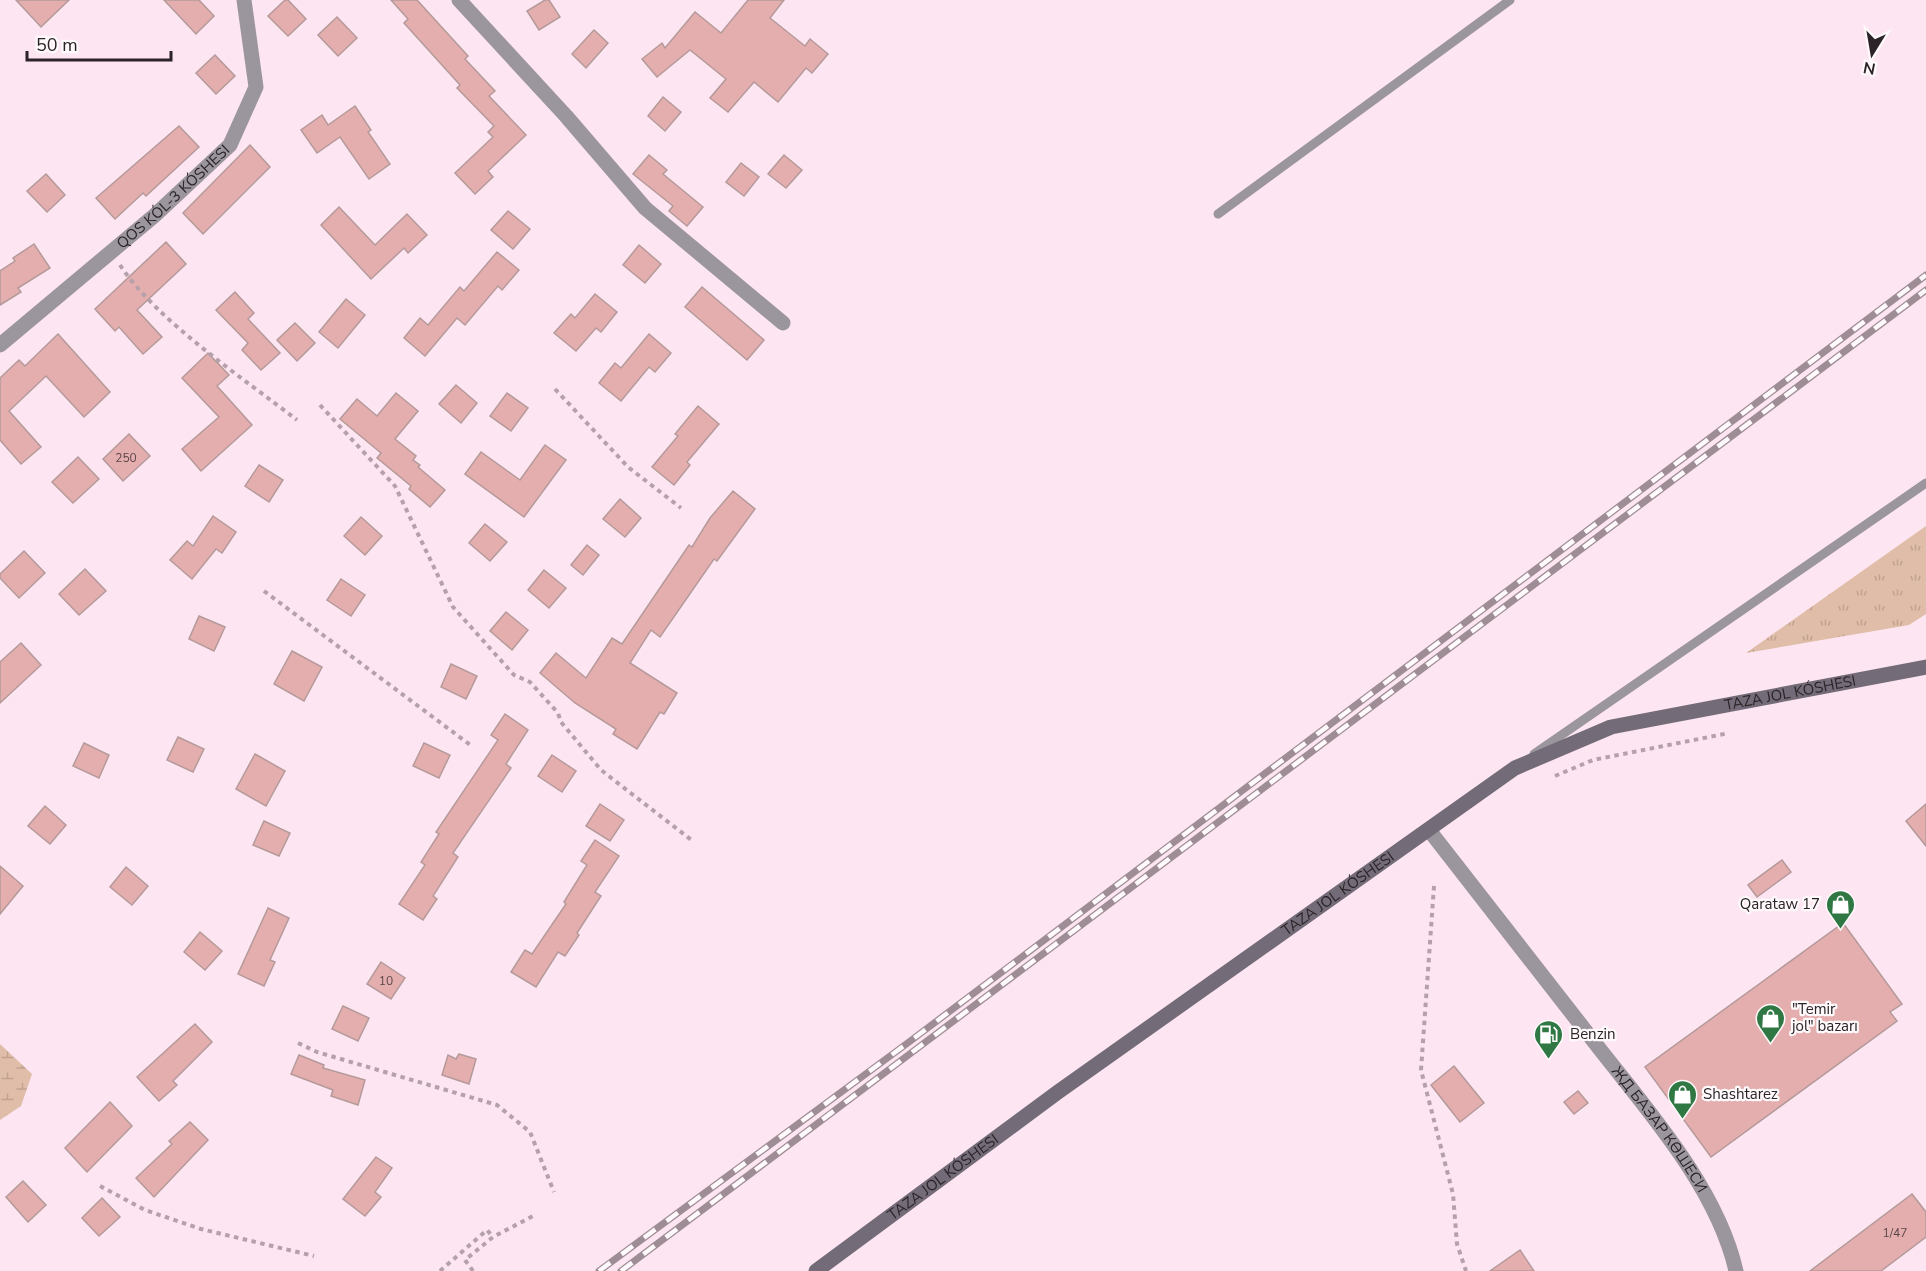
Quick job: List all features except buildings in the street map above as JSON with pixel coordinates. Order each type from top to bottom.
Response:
[{"type":"main road","name":"TAZA JOL KÓSHESI","points":[[816,1271],[1058,1092],[1515,768],[1611,727],[1926,667]]},
{"type":"street","name":"QOS KÓL-3 KÓSHESI","points":[[0,345],[111,252],[230,145],[256,87],[243,0]]},
{"type":"street","points":[[459,0],[566,116],[645,208],[783,323]]},
{"type":"street","name":"ЖД БАЗАР КӨШЕСИ","points":[[1429,830],[1664,1133],[1712,1206],[1736,1271]]},
{"type":"lane","points":[[1218,214],[1510,0]]},
{"type":"lane","points":[[1515,768],[1926,483]]},
{"type":"path","points":[[111,252],[131,282],[182,329],[297,420]]},
{"type":"path","points":[[555,389],[628,467],[681,508]]},
{"type":"path","points":[[320,405],[395,486],[453,607],[514,675],[530,682],[558,713],[561,722],[601,770],[694,842]]},
{"type":"path","points":[[264,591],[473,747]]},
{"type":"path","points":[[1555,776],[1593,760],[1730,733]]},
{"type":"path","points":[[1434,886],[1421,1070],[1453,1194],[1457,1244],[1466,1271]]},
{"type":"path","points":[[298,1043],[316,1052],[497,1105],[530,1132],[554,1192]]},
{"type":"path","points":[[100,1186],[146,1210],[201,1229],[314,1256]]},
{"type":"path","points":[[473,1271],[465,1260],[493,1237],[533,1216]]},
{"type":"path","points":[[440,1271],[487,1230],[493,1237]]},
{"type":"green space","points":[[1926,526],[1926,614],[1909,625],[1746,653]]},
{"type":"green space","points":[[0,1044],[32,1074],[21,1106],[0,1120]]},
{"type":"railway","points":[[599,1271],[909,1042],[1926,275]]},
{"type":"railway","points":[[621,1271],[1926,290]]},
{"type":"place","name":"Qarataw 17","points":[[1841,930]]},
{"type":"place","name":"\"Temir jol\" bazarı","points":[[1771,1044]]},
{"type":"place","name":"Benzin","points":[[1549,1060]]},
{"type":"place","name":"Shashtarez","points":[[1682,1120]]}]
